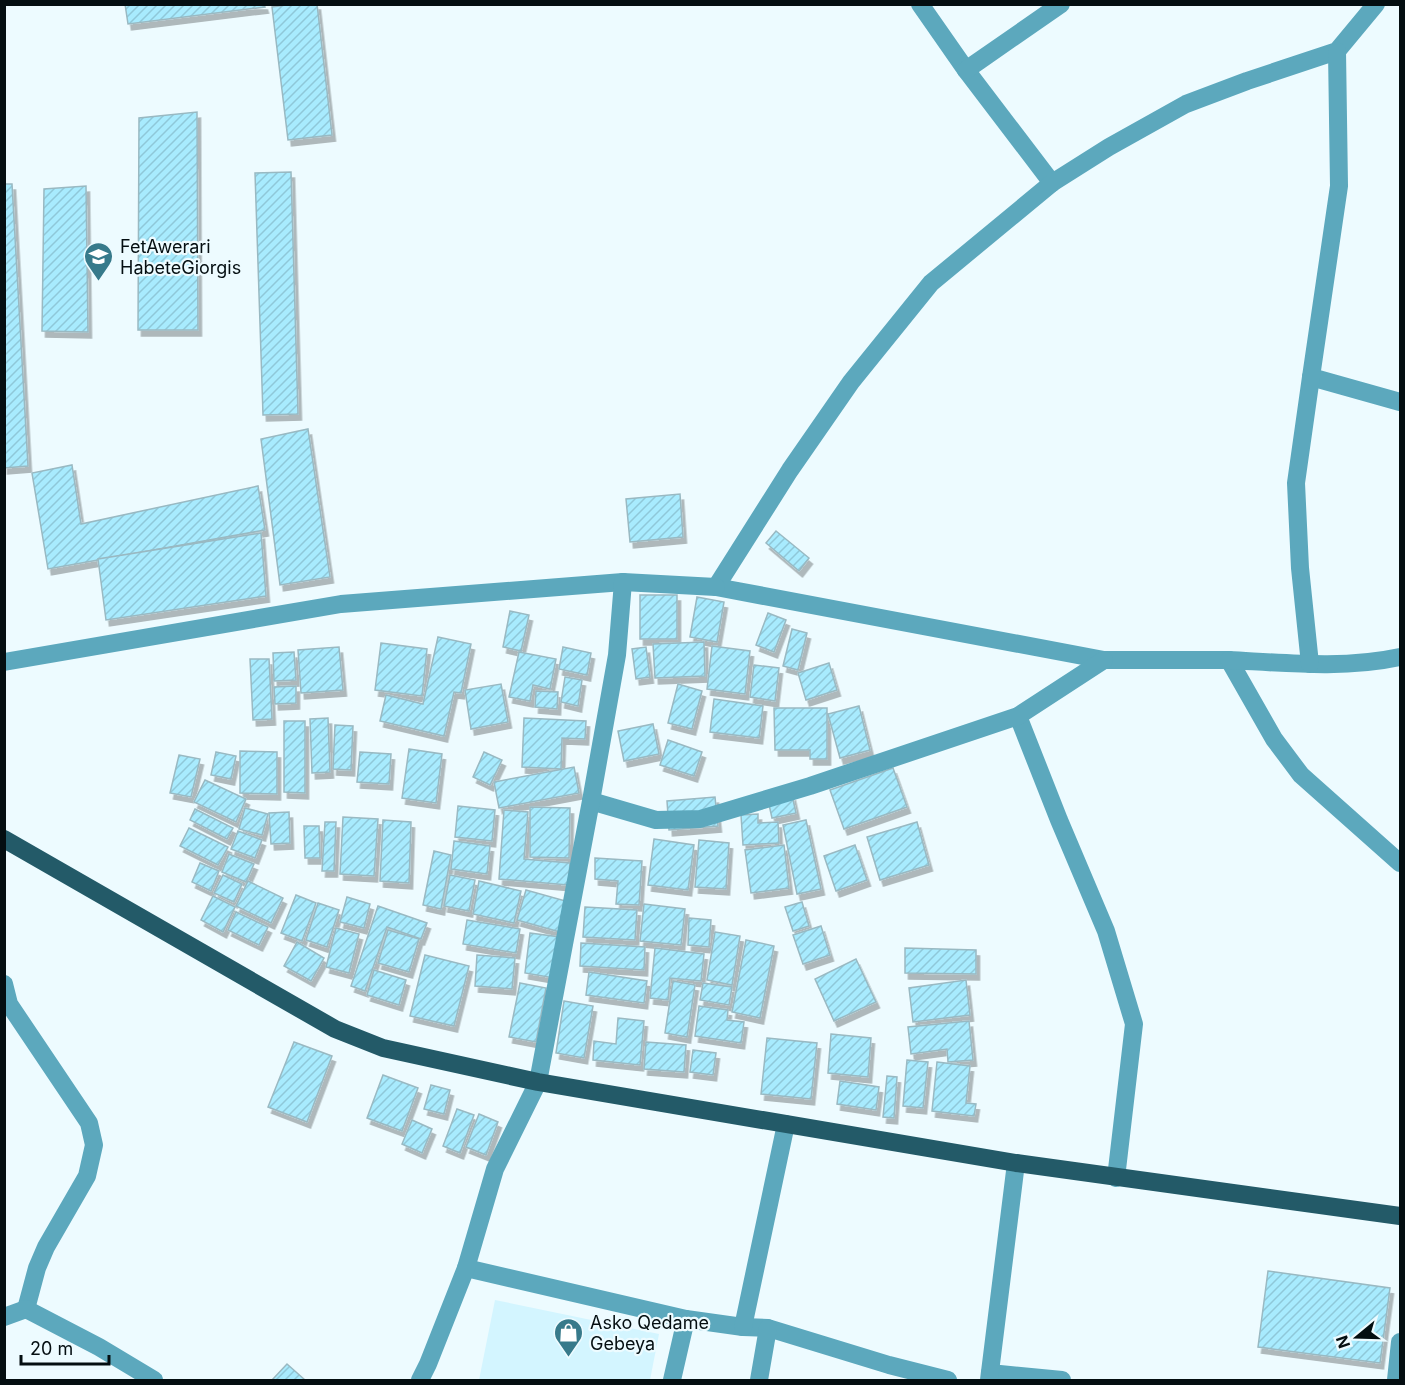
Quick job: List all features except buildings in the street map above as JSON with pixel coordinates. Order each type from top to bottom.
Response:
[{"type":"main road","points":[[4,839],[335,1029],[383,1048],[538,1082],[1016,1163],[1401,1216]]},
{"type":"street","points":[[920,4],[966,70],[1052,183]]},
{"type":"street","points":[[966,70],[1061,4]]},
{"type":"street","points":[[716,587],[790,470],[851,382],[931,283],[1052,183],[1109,147],[1186,104],[1337,51],[1376,4]]},
{"type":"street","points":[[1310,664],[1300,568],[1296,483],[1339,186],[1337,51]]},
{"type":"street","points":[[1311,377],[1401,402]]},
{"type":"street","points":[[420,1380],[466,1268],[495,1169],[538,1082],[617,656],[624,582]]},
{"type":"street","points":[[4,662],[341,604],[624,582],[716,587],[1104,660],[1229,660],[1310,664],[1377,662],[1401,657]]},
{"type":"street","points":[[591,801],[656,820],[700,819],[810,786],[1018,716],[1104,660]]},
{"type":"street","points":[[1229,660],[1274,739],[1301,775],[1401,863]]},
{"type":"street","points":[[1018,716],[1106,931],[1134,1024],[1116,1178]]},
{"type":"street","points":[[4,984],[9,1004],[89,1123],[93,1145],[87,1176],[36,1268],[26,1309]]},
{"type":"street","points":[[743,1327],[786,1124]]},
{"type":"street","points":[[1016,1163],[989,1377],[1062,1380]]},
{"type":"street","points":[[466,1268],[686,1319],[768,1328],[948,1380]]},
{"type":"street","points":[[4,1317],[26,1309],[99,1347],[154,1380]]},
{"type":"street","points":[[672,1380],[686,1319]]},
{"type":"street","points":[[759,1380],[768,1328]]},
{"type":"street","points":[[1396,1380],[1401,1342]]},
{"type":"shaded area","name":"Asko Qedame Gebeya","points":[[495,1300],[659,1334],[650,1380],[479,1380]]},
{"type":"place","name":"FetAwerari HabeteGiorgis","points":[[99,282]]},
{"type":"place","name":"Asko Qedame Gebeya","points":[[569,1358]]}]
